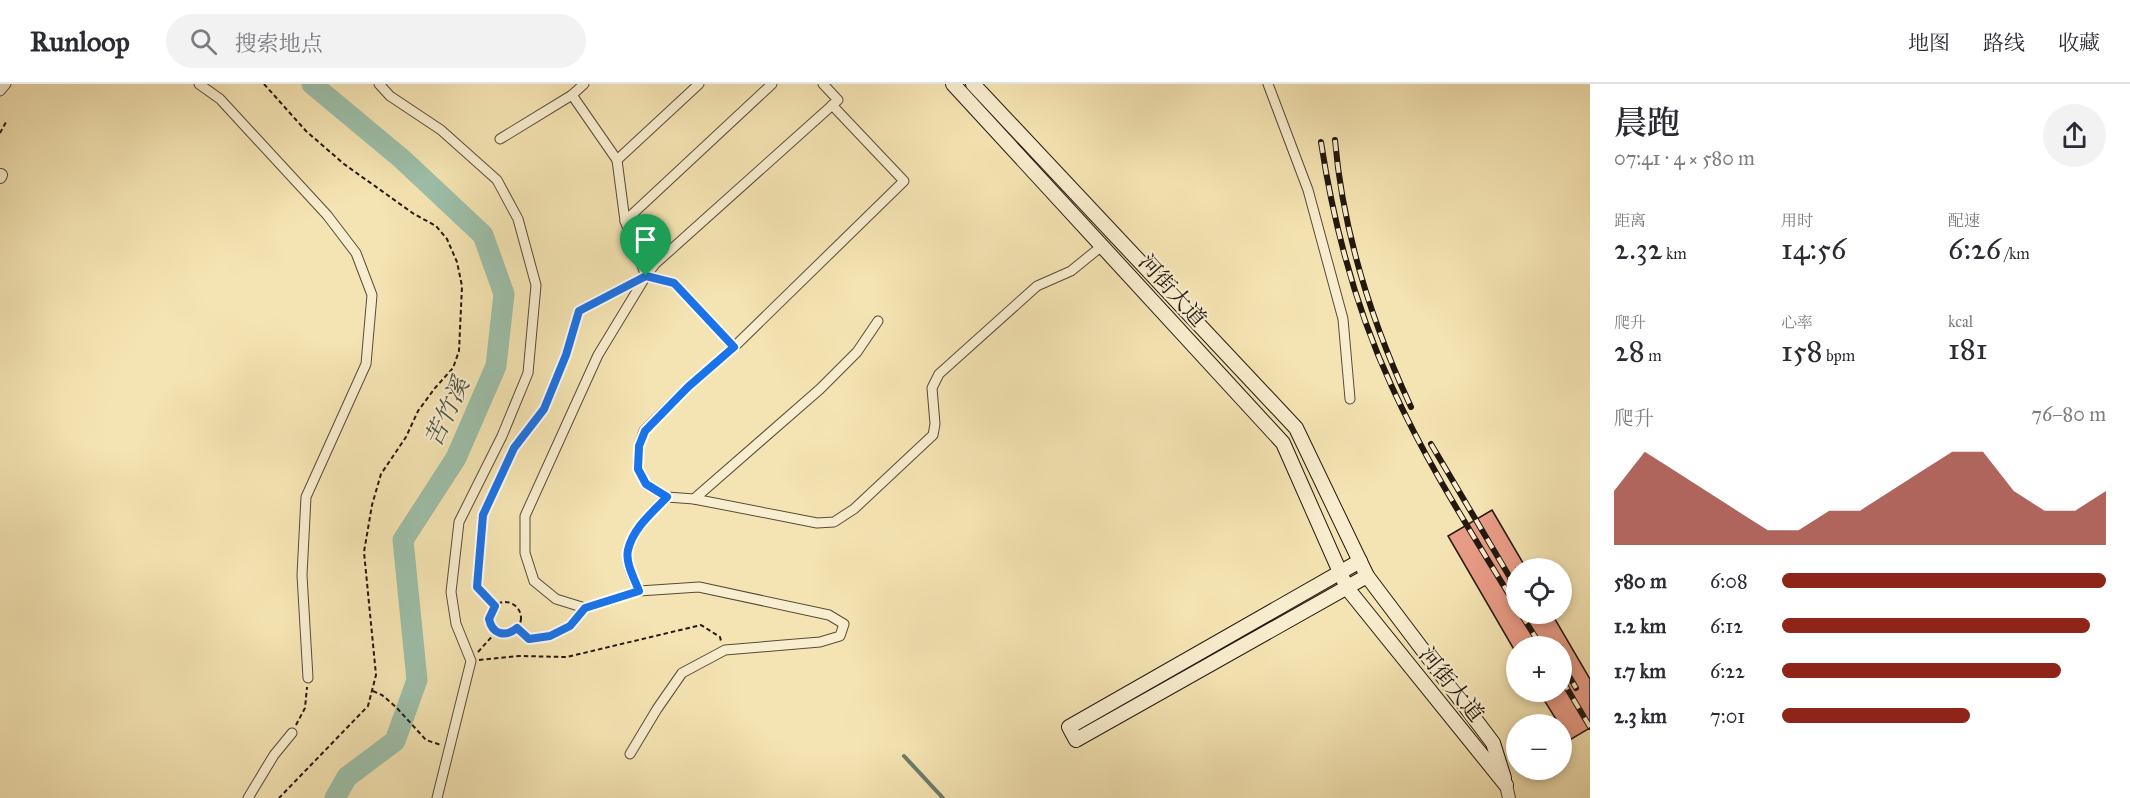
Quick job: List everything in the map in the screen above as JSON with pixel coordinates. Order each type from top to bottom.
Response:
[{"type":"main road","name":"河街大道","points":[[953,84],[1283,443],[1347,588],[1508,792]]},
{"type":"main road","name":"河街大道","points":[[973,84],[1296,428],[1367,576],[1493,743],[1508,792]]},
{"type":"main road","points":[[1360,561],[1069,727],[1076,740],[1367,576]]},
{"type":"street","points":[[0,91],[6,84]]},
{"type":"street","points":[[199,84],[220,99],[327,215],[356,253],[372,295],[366,364],[306,497],[302,575],[308,678]]},
{"type":"street","points":[[379,84],[390,96],[441,129],[497,180],[518,219],[536,285],[528,373],[502,436],[459,522],[452,592],[456,624],[471,661],[437,798]]},
{"type":"street","points":[[500,139],[573,95],[584,84]]},
{"type":"street","points":[[616,160],[699,84]]},
{"type":"street","points":[[625,221],[772,84]]},
{"type":"street","points":[[630,754],[682,673],[725,650],[819,642],[840,636],[844,624],[829,615],[699,586],[639,591],[585,608],[556,599],[534,580],[525,553],[525,516],[597,355],[646,276],[655,264],[838,100],[822,84]]},
{"type":"street","points":[[1268,84],[1308,190],[1343,319],[1350,399]]},
{"type":"street","points":[[573,95],[616,160],[625,221],[646,276]]},
{"type":"street","points":[[832,105],[904,181],[645,431],[639,446],[638,469],[646,484],[667,497],[694,499],[817,523],[834,522],[854,508],[933,435],[935,424],[932,388],[939,374],[1037,286],[1071,271],[1102,245]]},
{"type":"street","points":[[646,276],[674,283],[734,347]]},
{"type":"street","points":[[694,499],[820,389],[857,352],[878,321]]},
{"type":"street","points":[[639,591],[631,570],[628,551],[640,525],[667,497]]},
{"type":"street","points":[[248,798],[274,755],[292,734]]},
{"type":"path","points":[[264,84],[306,131],[344,164],[414,214],[436,226],[447,239],[457,262],[462,286],[459,351],[453,368],[418,411],[406,437],[381,474],[372,505],[364,552],[376,675],[368,706],[279,798]]},
{"type":"path","points":[[0,133],[6,122]]},
{"type":"path","points":[[495,606],[477,587],[483,515],[514,448],[544,409],[566,355],[579,311],[646,276]]},
{"type":"path","points":[[504,602],[518,609],[520,619],[517,628],[505,634],[496,632],[489,619],[495,606],[504,602]]},
{"type":"path","points":[[517,628],[529,639],[550,636],[570,626],[585,608]]},
{"type":"path","points":[[471,661],[519,656],[567,657],[700,625],[720,637],[725,650]]},
{"type":"path","points":[[471,661],[496,632]]},
{"type":"path","points":[[292,734],[305,708],[308,678]]},
{"type":"path","points":[[373,691],[382,695],[396,707],[426,740],[449,748]]},
{"type":"building","points":[[1492,510],[1520,558],[1506,558],[1506,624],[1558,624],[1565,636],[1506,636],[1448,536]]},
{"type":"building","points":[[1572,648],[1590,679],[1590,728],[1572,739],[1572,714],[1553,714],[1545,702],[1572,702]]},
{"type":"waterway","name":"苦竹溪","points":[[312,84],[402,159],[483,235],[504,294],[496,366],[456,458],[403,540],[417,680],[395,741],[347,777],[335,798]]},
{"type":"waterway","points":[[904,756],[943,798]]},
{"type":"railway","points":[[1335,140],[1345,209],[1361,277],[1384,343],[1411,407]]},
{"type":"railway","points":[[1321,142],[1326,174],[1348,267],[1379,358],[1435,471],[1506,590]]},
{"type":"railway","points":[[1431,444],[1506,571]]},
{"type":"railway","points":[[1527,624],[1535,636]]},
{"type":"railway","points":[[1572,681],[1576,688]]},
{"type":"railway","points":[[1572,697],[1590,727]]},
{"type":"route","points":[[646,276],[674,283],[734,347],[688,387],[645,431],[639,446],[638,469],[646,484],[667,497],[640,525],[628,551],[631,570],[639,591],[585,608],[570,626],[550,636],[529,639],[517,628],[505,634],[496,632],[489,619],[489,614],[495,606],[477,587],[483,515],[514,448],[544,409],[566,355],[579,311],[646,276]]}]
